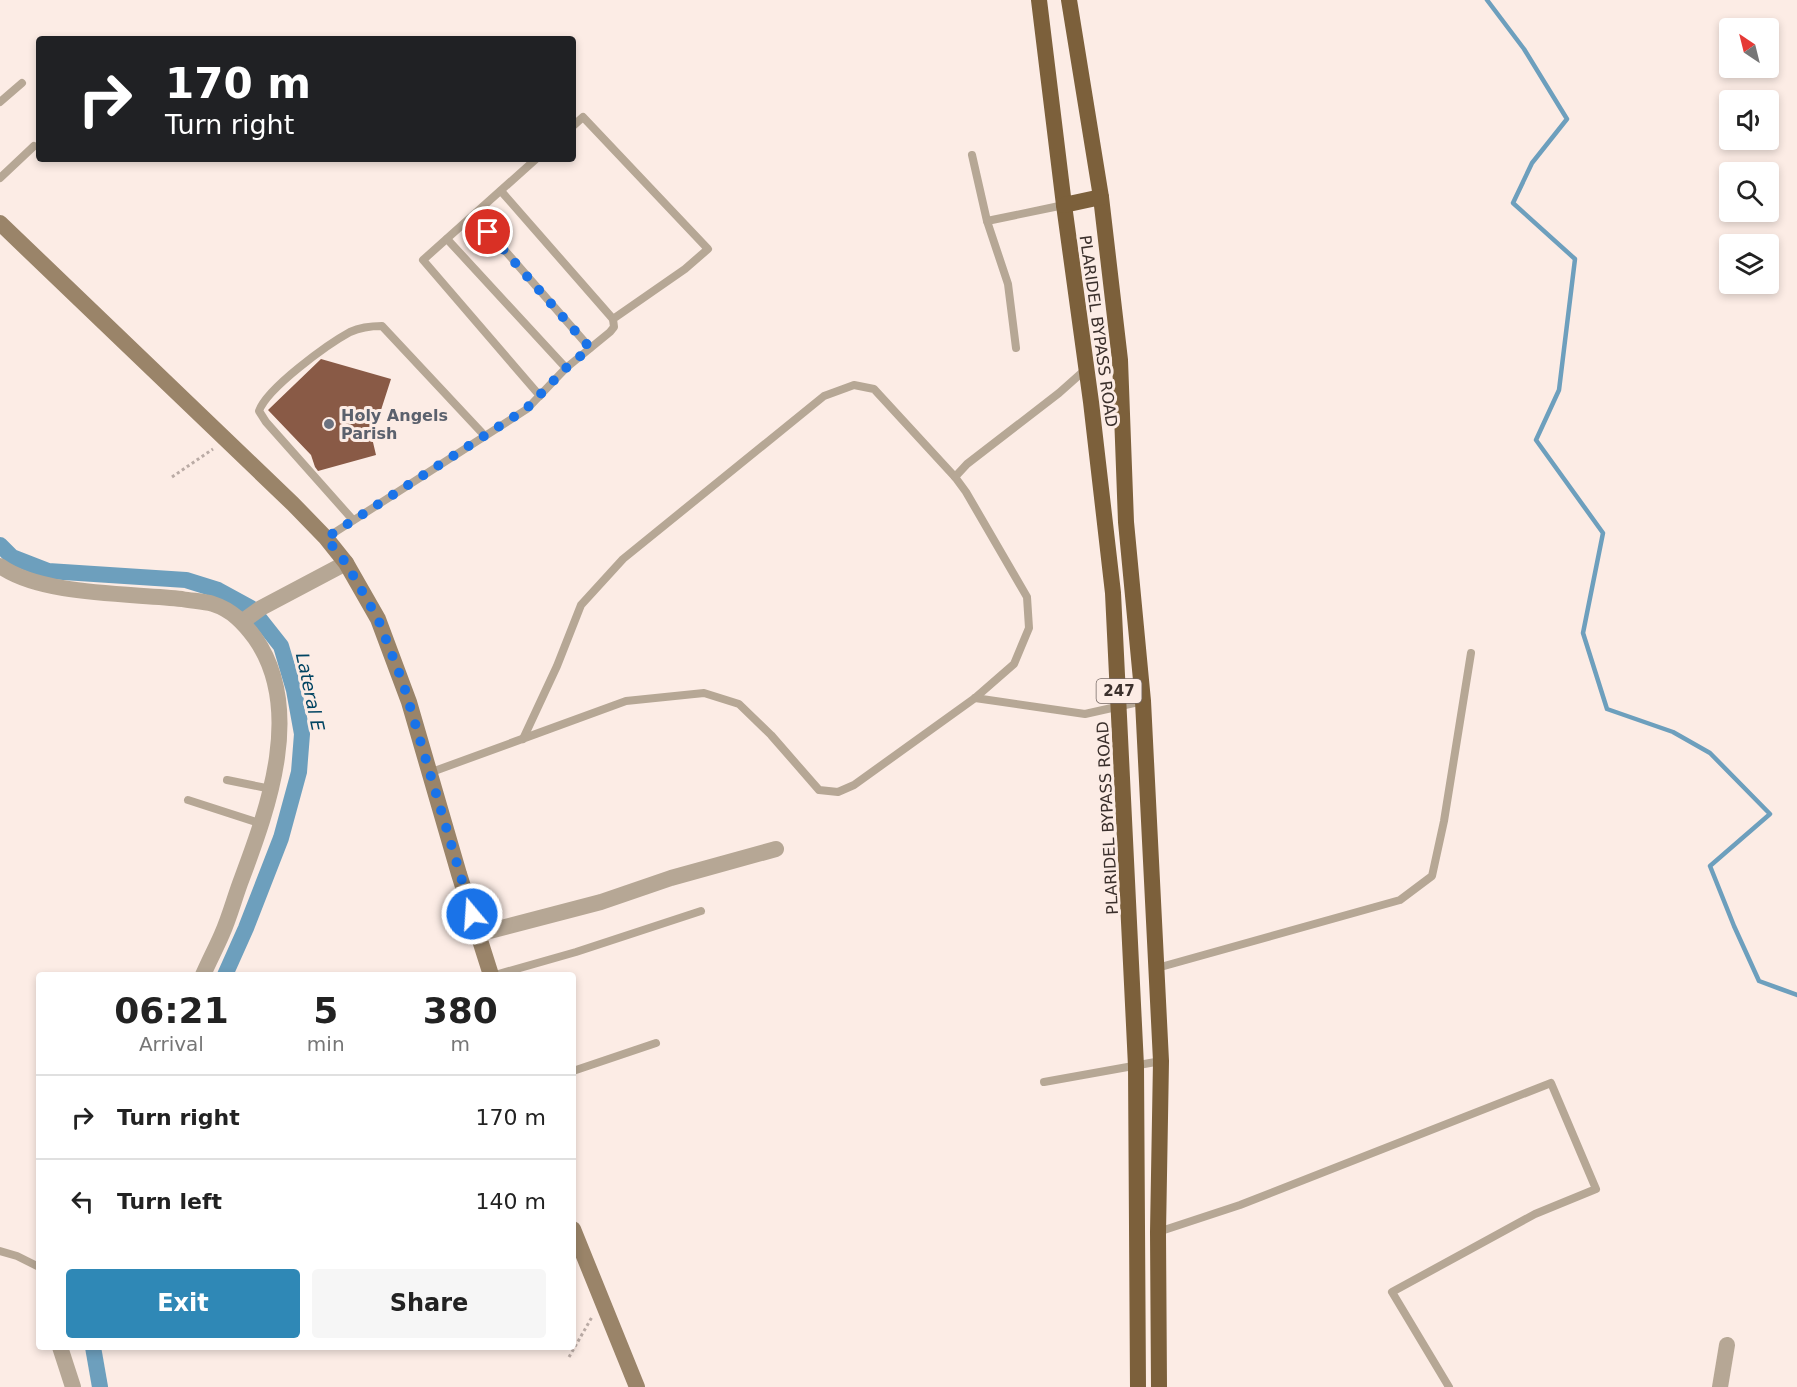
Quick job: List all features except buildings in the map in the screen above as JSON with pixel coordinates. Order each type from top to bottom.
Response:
[{"type":"highway","name":"PLARIDEL BYPASS ROAD","points":[[1039,0],[1113,593],[1136,1066],[1138,1387]]},
{"type":"highway","name":"PLARIDEL BYPASS ROAD","points":[[1069,0],[1101,197],[1120,360],[1126,522],[1143,701],[1161,1061],[1158,1232],[1159,1387]]},
{"type":"highway","points":[[1064,205],[1101,197]]},
{"type":"main road","points":[[0,223],[226,439],[326,538],[346,563],[378,619],[403,683],[478,934],[492,972]]},
{"type":"main road","points":[[576,1236],[637,1387]]},
{"type":"street","points":[[0,566],[11,574],[49,586],[213,603],[231,612],[251,615],[346,563]]},
{"type":"street","points":[[204,972],[223,932],[262,825],[275,775],[279,710],[272,668],[259,644],[251,615]]},
{"type":"street","points":[[478,934],[602,902],[671,878],[776,849]]},
{"type":"street","points":[[1720,1387],[1727,1345]]},
{"type":"street","points":[[61,1350],[73,1387]]},
{"type":"lane","points":[[0,102],[22,83]]},
{"type":"lane","points":[[576,123],[583,117],[708,249],[614,319]]},
{"type":"lane","points":[[0,178],[34,146]]},
{"type":"lane","points":[[972,155],[987,221],[1008,284],[1016,348]]},
{"type":"lane","points":[[533,162],[423,260],[540,396]]},
{"type":"lane","points":[[326,538],[484,435],[507,423],[526,409],[566,368],[614,327],[614,319],[501,191]]},
{"type":"lane","points":[[987,221],[1064,205]]},
{"type":"lane","points":[[474,215],[590,348]]},
{"type":"lane","points":[[447,239],[566,368]]},
{"type":"lane","points":[[353,520],[266,422],[259,411],[261,404],[287,378],[310,359],[350,333],[367,326],[382,326],[484,435]]},
{"type":"lane","points":[[955,477],[967,464],[1059,393],[1086,369]]},
{"type":"lane","points":[[429,773],[523,739],[626,701],[704,693],[739,704],[771,735],[819,790],[838,792],[854,785],[975,698],[1014,664],[1029,628],[1027,597],[955,477],[874,389],[854,385],[824,396],[623,559],[581,605],[557,666],[523,739]]},
{"type":"lane","points":[[1157,968],[1400,900],[1432,876],[1444,821],[1471,654]]},
{"type":"lane","points":[[975,698],[1085,714],[1143,701]]},
{"type":"lane","points":[[226,780],[271,789]]},
{"type":"lane","points":[[188,800],[262,825]]},
{"type":"lane","points":[[504,972],[576,952],[701,911]]},
{"type":"lane","points":[[576,1070],[656,1043]]},
{"type":"lane","points":[[1044,1082],[1161,1061]]},
{"type":"lane","points":[[1158,1232],[1240,1205],[1551,1083],[1596,1189],[1535,1214],[1392,1292],[1449,1387]]},
{"type":"lane","points":[[0,1251],[36,1266]]},
{"type":"path","points":[[172,477],[226,439]]},
{"type":"path","points":[[576,1345],[602,1300]]},
{"type":"path","points":[[569,1357],[573,1350]]},
{"type":"waterway","points":[[1487,0],[1524,49],[1567,119],[1532,163],[1513,203],[1575,259],[1559,390],[1536,440],[1603,533],[1583,633],[1607,709],[1673,732],[1710,753],[1770,814],[1710,866],[1759,981],[1797,995]]},
{"type":"waterway","name":"Lateral E","points":[[0,545],[12,557],[48,571],[186,580],[218,590],[251,608],[281,646],[294,690],[302,734],[299,772],[281,838],[226,972]]},
{"type":"waterway","name":"Lateral E","points":[[94,1350],[100,1387]]},
{"type":"place","name":"Holy Angels Parish","points":[[329,424]]},
{"type":"route","points":[[472,914],[403,683],[378,619],[346,563],[326,538],[484,435],[507,423],[526,409],[566,368],[590,348],[488,232]]}]
